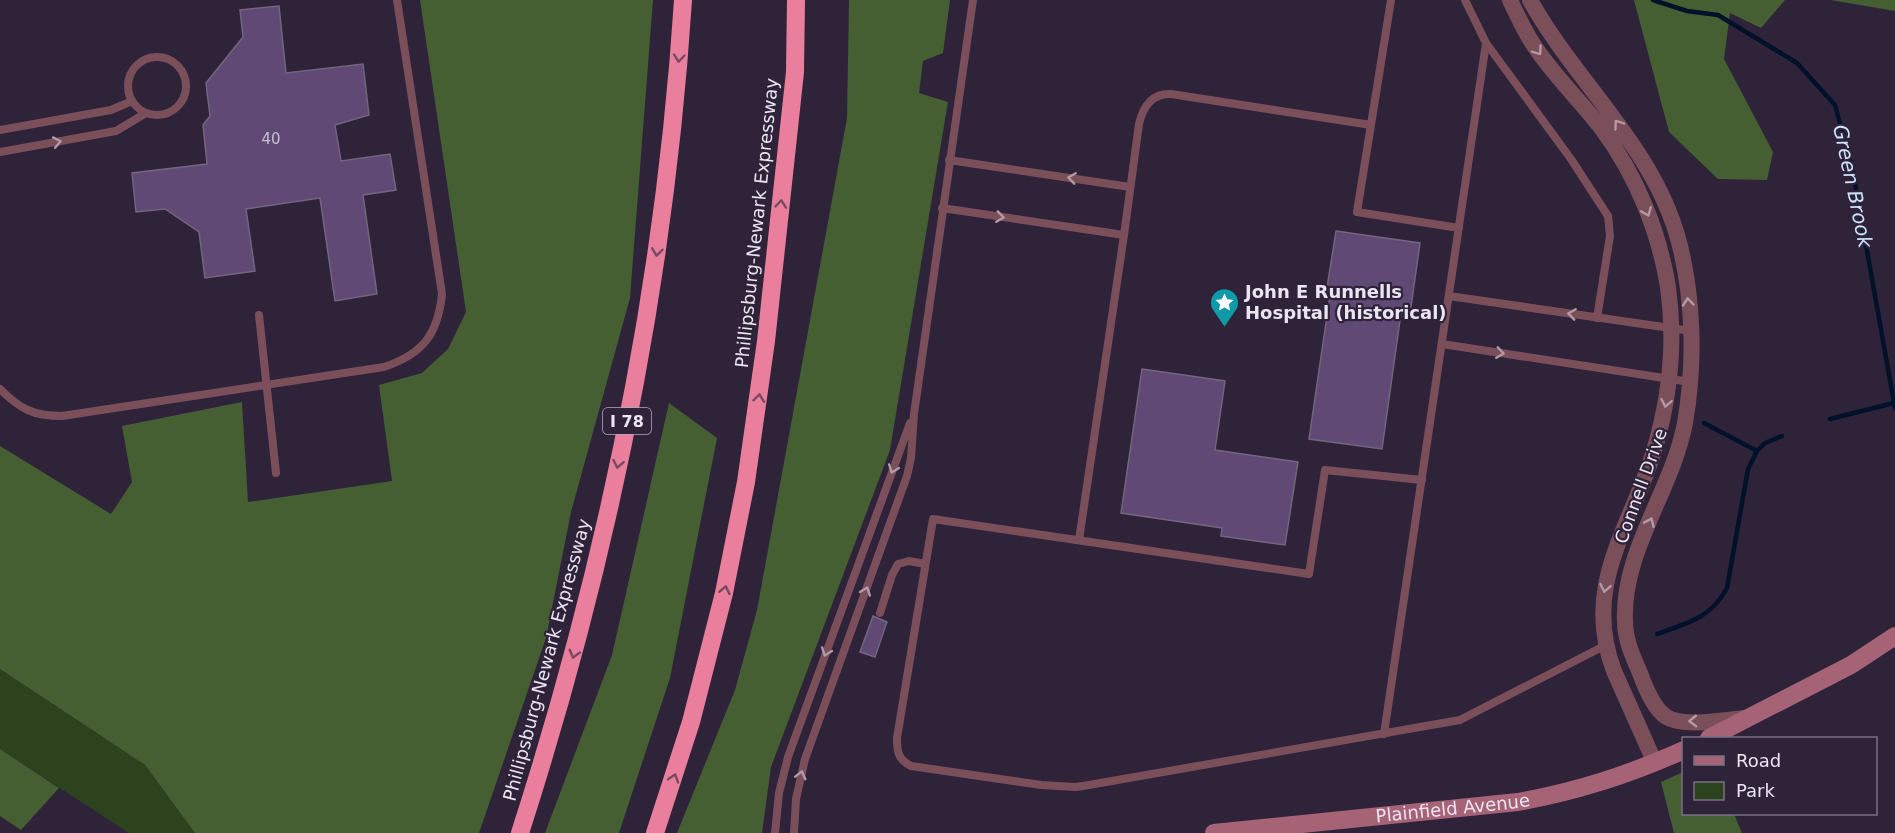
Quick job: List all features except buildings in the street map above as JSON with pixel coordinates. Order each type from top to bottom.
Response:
[{"type":"highway","name":"Phillipsburg-Newark Expressway","points":[[520,833],[555,723],[587,607],[609,511],[651,297],[672,134],[684,0]]},
{"type":"highway","name":"Phillipsburg-Newark Expressway","points":[[655,833],[694,712],[724,593],[746,482],[765,351],[795,72],[796,0]]},
{"type":"main road","points":[[1711,737],[1851,665],[1895,636]]},
{"type":"main road","name":"Plainfield Avenue","points":[[1214,833],[1518,802],[1624,776],[1682,750]]},
{"type":"street","name":"Connell Drive","points":[[1510,0],[1532,43],[1602,129],[1626,166],[1659,244],[1668,288],[1671,379],[1653,453],[1608,570],[1603,593],[1602,622],[1614,671],[1655,763]]},
{"type":"street","name":"Connell Drive","points":[[1530,0],[1542,21],[1604,104],[1649,170],[1679,241],[1686,278],[1691,331],[1690,382],[1684,424],[1677,454],[1630,573],[1625,601],[1628,640],[1643,682],[1657,707],[1665,716],[1676,721],[1691,722],[1751,718]]},
{"type":"lane","points":[[0,389],[14,403],[30,412],[46,416],[62,416],[384,367],[404,360],[420,348],[434,331],[441,312],[442,294],[397,0]]},
{"type":"lane","points":[[794,833],[796,799],[805,759],[908,476],[914,414],[942,208],[973,0]]},
{"type":"lane","points":[[1391,0],[1357,212],[1459,228]]},
{"type":"lane","points":[[1465,0],[1486,44],[1571,159],[1608,216],[1610,236],[1597,318]]},
{"type":"lane","points":[[1384,734],[1486,44]]},
{"type":"lane","points":[[162,57],[172,60],[185,75],[186,95],[173,111],[155,116],[146,113],[132,101],[128,82],[136,65],[144,60],[162,57]]},
{"type":"lane","points":[[1079,540],[1141,115],[1150,101],[1163,94],[1371,125]]},
{"type":"lane","points":[[0,130],[111,110],[132,101]]},
{"type":"lane","points":[[0,153],[116,130],[146,113]]},
{"type":"lane","points":[[949,160],[1130,187]]},
{"type":"lane","points":[[942,208],[1124,235]]},
{"type":"lane","points":[[1449,296],[1691,331]]},
{"type":"lane","points":[[259,315],[276,473]]},
{"type":"lane","points":[[1442,344],[1690,382]]},
{"type":"lane","points":[[775,833],[779,793],[788,758],[914,414]]},
{"type":"lane","points":[[1422,480],[1325,470],[1309,574],[933,519],[897,738],[900,757],[911,766],[1041,785],[1076,787],[1460,720],[1606,645]]},
{"type":"lane","points":[[880,613],[892,575],[898,564],[909,561],[925,564]]},
{"type":"green space","points":[[420,0],[653,0],[630,298],[571,512],[546,638],[479,833],[195,833],[145,765],[0,669],[0,446],[111,514],[132,482],[122,426],[242,402],[248,502],[392,481],[379,385],[422,373],[448,349],[466,312]]},
{"type":"green space","points":[[849,0],[950,0],[943,53],[923,61],[919,93],[948,102],[890,450],[771,767],[762,833],[677,833],[735,690],[757,610],[847,118]]},
{"type":"green space","points":[[1634,0],[1785,0],[1761,28],[1730,13],[1724,59],[1773,152],[1767,180],[1718,179],[1669,132]]},
{"type":"green space","points":[[1831,0],[1895,0],[1895,11]]},
{"type":"green space","points":[[669,403],[717,438],[670,678],[619,833],[545,833],[612,655]]},
{"type":"green space","points":[[0,669],[145,765],[195,833],[129,833],[0,749]]},
{"type":"green space","points":[[0,749],[59,788],[21,830],[0,816]]},
{"type":"green space","points":[[1682,772],[1682,815],[1734,815],[1742,833],[1674,833],[1661,782]]},
{"type":"waterway","name":"Green Brook","points":[[1653,0],[1687,11],[1718,15],[1797,63],[1835,105],[1853,172],[1895,408]]},
{"type":"waterway","points":[[1830,419],[1894,403]]},
{"type":"waterway","points":[[1704,423],[1757,451]]},
{"type":"waterway","points":[[1657,634],[1698,618],[1721,598],[1727,588],[1748,469],[1757,451],[1765,443],[1782,436]]},
{"type":"place","name":"John E Runnells Hospital (historical)","points":[[1224,328]]}]
